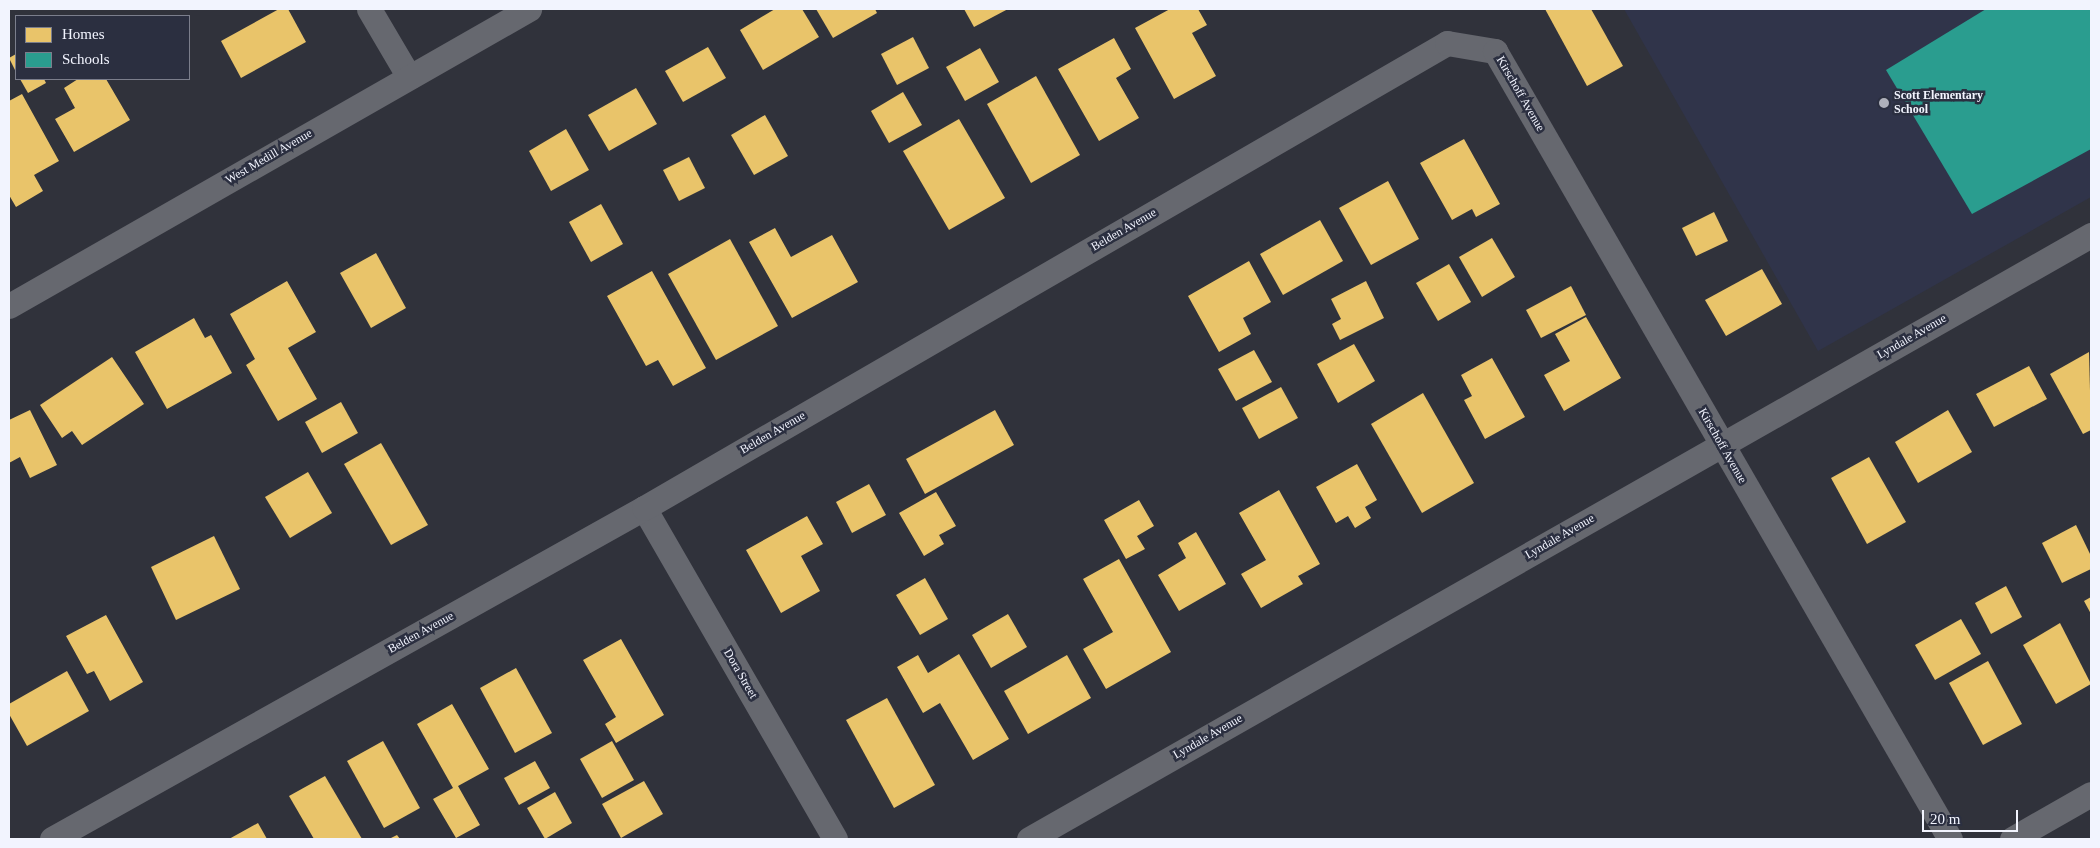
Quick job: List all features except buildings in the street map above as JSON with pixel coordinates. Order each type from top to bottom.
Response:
[{"type":"street","points":[[369,9],[409,77]]},
{"type":"street","name":"West Medill Avenue","points":[[9,306],[529,9]]},
{"type":"street","name":"Belden Avenue","points":[[52,839],[644,508],[1447,43],[1496,51]]},
{"type":"street","name":"Kirschoff Avenue","points":[[1496,51],[1721,445],[1950,839]]},
{"type":"street","name":"Lyndale Avenue","points":[[1029,839],[2091,235]]},
{"type":"street","name":"Dora Street","points":[[644,508],[835,839]]},
{"type":"street","points":[[2012,839],[2091,794]]},
{"type":"shaded area","name":"Scott Elementary School","points":[[1624,9],[2091,9],[2091,197],[1818,351]]},
{"type":"place","name":"Scott Elementary School","points":[[1884,103]]}]
